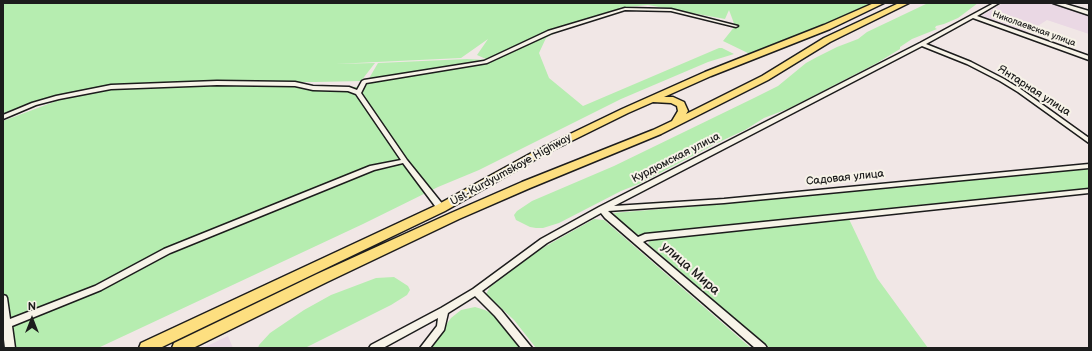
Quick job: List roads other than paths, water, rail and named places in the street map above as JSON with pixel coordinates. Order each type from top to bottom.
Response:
[{"type":"main road","name":"Ust-Kurdyumskoye Highway","points":[[146,348],[441,208],[541,152],[644,102],[827,27],[880,3]]},
{"type":"main road","name":"Ust-Kurdyumskoye Highway","points":[[179,348],[322,278],[455,216],[526,185],[657,132],[765,78],[827,40],[905,3]]},
{"type":"main road","points":[[686,84],[678,92],[678,96],[682,100],[698,106],[713,104]]},
{"type":"main road","points":[[644,102],[666,99],[673,100],[681,104],[683,111],[676,122]]},
{"type":"street","name":"Курдюмская улица","points":[[374,348],[444,311],[476,291],[544,242],[602,209],[922,44],[997,3]]},
{"type":"street","points":[[1056,3],[1089,14]]},
{"type":"street","points":[[358,93],[364,82],[485,62],[550,32],[624,9],[670,10],[736,26]]},
{"type":"street","name":"Николаевская улица","points":[[974,16],[1089,58]]},
{"type":"street","name":"Янтарная улица","points":[[922,44],[969,63],[1008,84],[1089,141]]},
{"type":"street","points":[[3,117],[34,104],[58,97],[111,87],[217,83],[287,84],[313,88],[349,89],[358,93],[405,161],[441,208]]},
{"type":"street","points":[[7,324],[98,288],[174,248],[372,168],[405,161]]},
{"type":"street","name":"Садовая улица","points":[[602,209],[724,201],[1089,166]]},
{"type":"street","points":[[638,242],[645,237],[652,236],[1089,191]]},
{"type":"street","name":"улица Мира","points":[[602,209],[608,216],[762,348]]},
{"type":"street","points":[[476,291],[498,313],[527,348]]},
{"type":"street","points":[[3,298],[10,348]]},
{"type":"street","points":[[425,348],[441,327],[444,311]]}]
